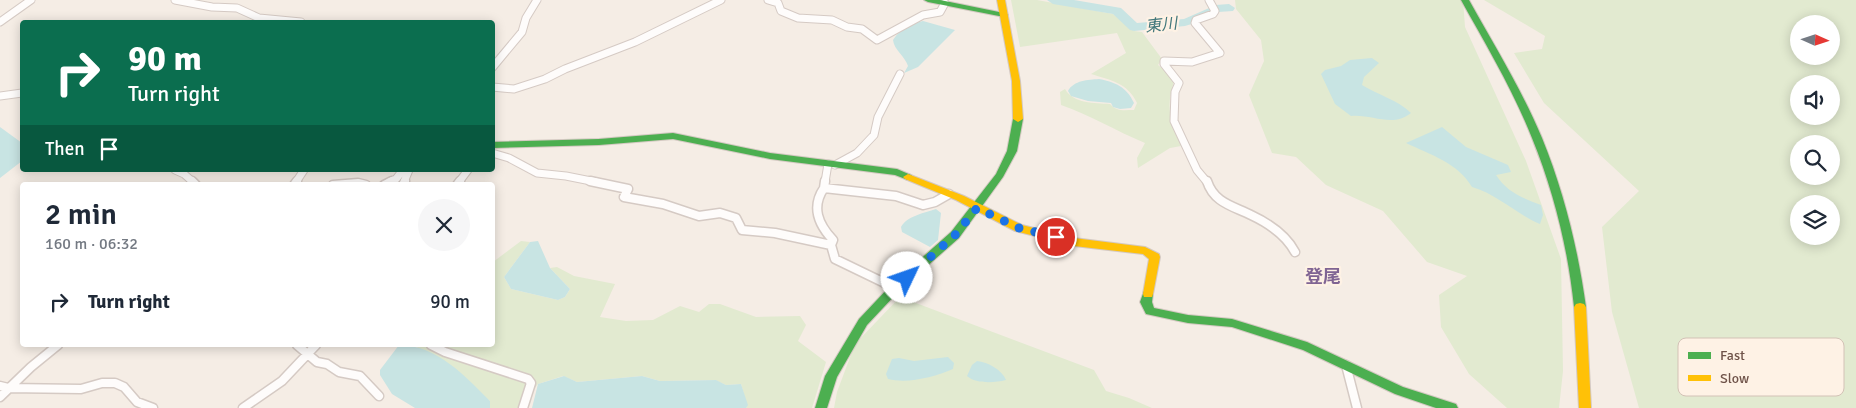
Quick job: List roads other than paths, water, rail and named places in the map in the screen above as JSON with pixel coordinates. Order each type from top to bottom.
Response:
[{"type":"main road","points":[[928,0],[1004,15]]},
{"type":"main road","points":[[821,408],[831,376],[863,322],[895,288],[955,235],[1000,175],[1012,150],[1018,117],[1016,81],[1001,0]]},
{"type":"main road","points":[[1465,0],[1517,94],[1537,138],[1554,185],[1568,235],[1579,292],[1585,353],[1585,408]]},
{"type":"main road","points":[[495,145],[599,142],[673,136],[770,156],[897,172],[949,194],[1019,228],[1074,242],[1145,250],[1155,257],[1146,302],[1150,310],[1188,319],[1232,323],[1307,347],[1399,391],[1452,408]]},
{"type":"street","points":[[0,22],[31,0]]},
{"type":"street","points":[[175,0],[212,7],[237,8],[259,18],[280,20]]},
{"type":"street","points":[[495,64],[522,32],[526,18],[537,0]]},
{"type":"street","points":[[495,87],[514,89],[524,87],[635,42],[721,0]]},
{"type":"street","points":[[768,0],[778,3],[781,11],[788,15],[832,20],[847,27],[862,29],[877,40],[923,15],[940,12],[945,4]]},
{"type":"street","points":[[1209,0],[1215,11],[1213,14],[1196,20],[1195,23],[1220,53],[1192,62],[1164,62],[1179,82],[1175,92],[1174,121],[1197,170],[1207,181],[1214,197],[1224,204],[1252,215],[1274,229],[1289,241],[1295,252]]},
{"type":"street","points":[[895,288],[835,259],[831,245],[833,240],[823,230],[818,221],[816,209],[818,195],[824,188],[832,164],[855,156],[874,135],[874,128],[880,112],[894,89],[896,78],[900,74]]},
{"type":"street","points":[[0,96],[20,93]]},
{"type":"street","points":[[495,154],[509,158],[537,174],[566,176],[628,188],[624,197],[664,204],[699,216],[720,212],[736,218],[742,230],[775,233],[831,245]]},
{"type":"street","points":[[180,172],[193,182]]},
{"type":"street","points":[[390,182],[396,179],[401,172]]},
{"type":"street","points":[[824,188],[896,196],[923,205],[935,202],[949,194]]},
{"type":"street","points":[[0,397],[4,387],[56,347]]},
{"type":"street","points":[[299,347],[317,362],[327,364],[339,372],[360,376],[380,396]]},
{"type":"street","points":[[243,408],[282,381],[314,347]]},
{"type":"street","points":[[435,347],[528,379],[531,383],[530,390],[523,408]]},
{"type":"street","points":[[1346,366],[1357,408]]},
{"type":"street","points":[[4,387],[81,389],[102,383],[115,383],[124,387],[137,402],[153,408]]},
{"type":"water","points":[[923,21],[955,30],[918,67],[904,73],[908,66],[895,47],[893,40],[906,27]]},
{"type":"water","points":[[1372,58],[1379,63],[1364,77],[1362,85],[1406,108],[1411,113],[1397,120],[1351,116],[1335,104],[1321,74],[1325,70],[1341,66],[1350,60]]},
{"type":"water","points":[[1099,79],[1124,89],[1134,103],[1131,108],[1120,109],[1113,107],[1111,103],[1088,101],[1071,96],[1068,91],[1078,83]]},
{"type":"water","points":[[0,127],[20,142],[20,163],[0,178]]},
{"type":"water","points":[[1442,127],[1466,147],[1508,165],[1511,172],[1496,175],[1515,194],[1541,205],[1543,215],[1540,224],[1490,194],[1472,187],[1459,172],[1443,160],[1406,143]]},
{"type":"water","points":[[936,209],[941,213],[938,240],[930,247],[902,232],[901,227],[907,220]]},
{"type":"water","points":[[538,241],[550,268],[570,289],[565,297],[558,300],[511,289],[504,277],[530,242]]},
{"type":"water","points":[[397,347],[416,347],[426,350],[460,372],[490,401],[490,408],[415,408],[392,394],[380,375],[380,370]]},
{"type":"water","points":[[948,357],[954,363],[953,369],[938,375],[904,381],[888,379],[886,374],[892,359],[899,358],[914,361]]},
{"type":"water","points":[[977,361],[994,367],[1006,380],[985,382],[971,379],[967,376],[972,365]]},
{"type":"water","points":[[564,376],[577,382],[642,376],[660,381],[716,380],[726,385],[741,384],[748,405],[746,408],[532,408],[538,384]]},
{"type":"waterway","name":"東川","points":[[1053,0],[1117,11],[1134,27],[1164,26],[1185,22],[1195,20],[1212,12]]},
{"type":"waterway","name":"東川","points":[[1216,9],[1229,8]]},
{"type":"district","name":"登尾","points":[[1323,277]]}]
